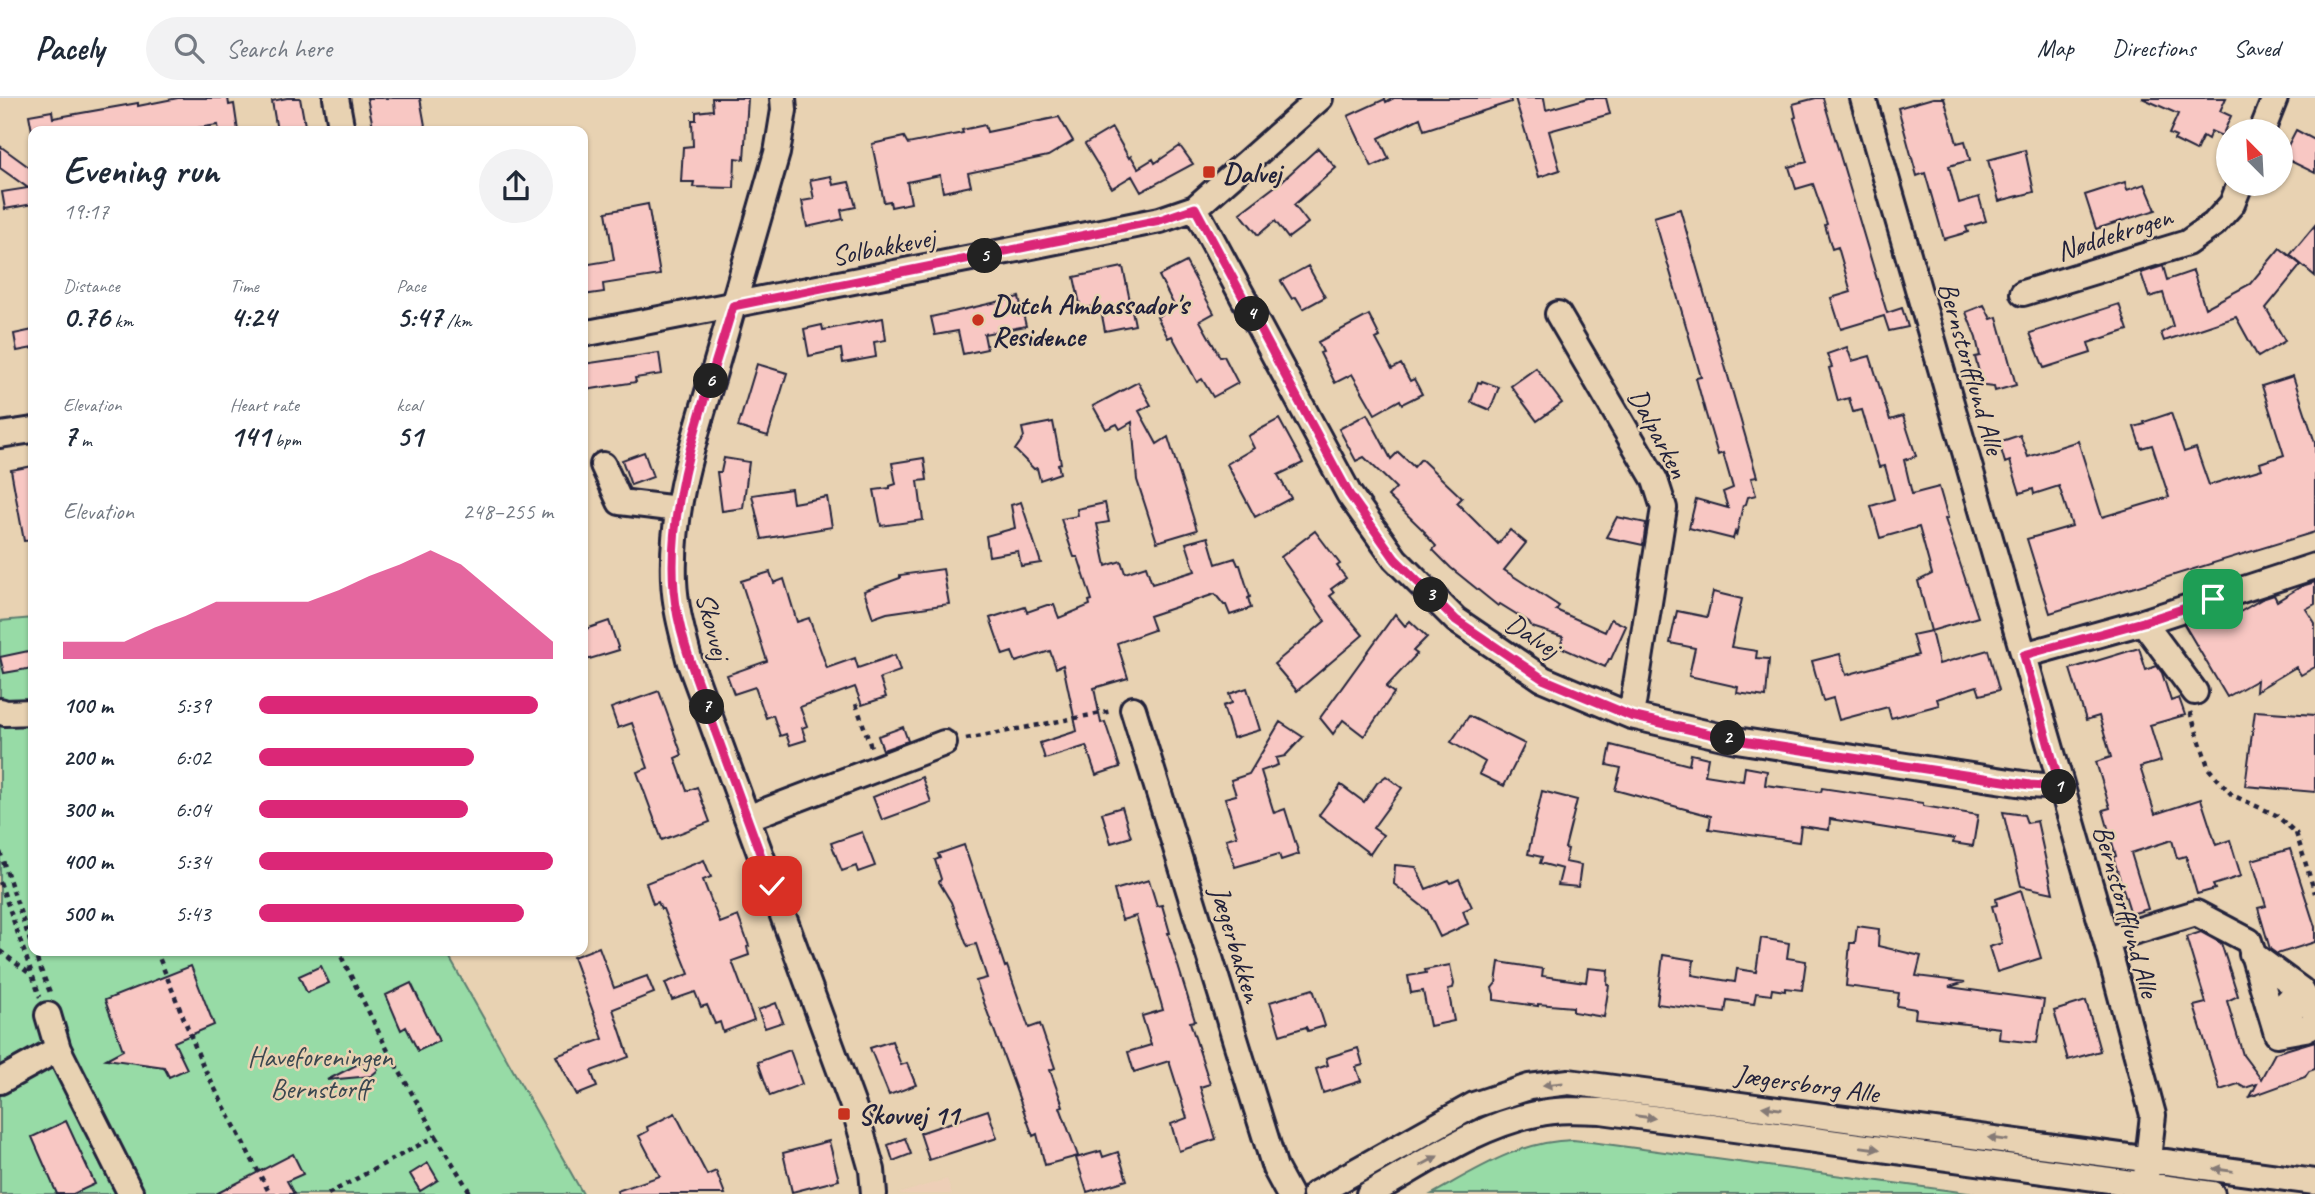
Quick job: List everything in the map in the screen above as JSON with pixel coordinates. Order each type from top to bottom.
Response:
[{"type":"street","points":[[336,98],[341,126]]},
{"type":"street","name":"Skovvej","points":[[783,98],[784,110],[777,153],[691,447],[678,509],[674,576],[677,610],[690,663],[856,1114],[872,1170],[874,1194]]},
{"type":"street","name":"Solbakkevej","points":[[588,333],[1160,220],[1195,208],[1320,98]]},
{"type":"street","name":"Bernstorfflund Alle","points":[[1863,98],[2106,940],[2153,1115],[2145,1185]]},
{"type":"street","points":[[2267,119],[2275,98]]},
{"type":"street","name":"Nøddekrogen","points":[[2023,293],[2188,243],[2214,224],[2232,204],[2235,196]]},
{"type":"street","name":"Dalvej","points":[[1195,208],[1349,494],[1395,559],[1456,620],[1543,679],[1631,716],[1736,740],[2016,783],[2060,787]]},
{"type":"street","name":"Dalparken","points":[[1558,314],[1655,480],[1664,508],[1631,716]]},
{"type":"street","points":[[0,435],[28,431]]},
{"type":"street","points":[[603,465],[620,502],[678,509]]},
{"type":"street","points":[[2024,655],[2143,622],[2315,566]]},
{"type":"street","points":[[2143,622],[2195,692]]},
{"type":"street","name":"Jægerbakken","points":[[1133,709],[1275,1168],[1289,1194]]},
{"type":"street","points":[[0,710],[5,713],[28,712]]},
{"type":"street","points":[[747,818],[944,743]]},
{"type":"street","points":[[2106,940],[2196,913],[2249,941],[2277,1034],[2304,1027],[2288,1001],[2301,989]]},
{"type":"street","points":[[2252,954],[2301,989],[2315,1014]]},
{"type":"street","points":[[48,1015],[58,1049],[131,1194]]},
{"type":"street","points":[[0,1081],[58,1049]]},
{"type":"street","name":"Jægersborg Alle","points":[[1315,1194],[1474,1105],[1529,1087],[1569,1083],[2315,1182]]},
{"type":"street","name":"Jægersborg Alle","points":[[1369,1194],[1485,1130],[1519,1117],[1568,1110],[1601,1111],[2212,1194]]},
{"type":"path","points":[[2195,692],[2188,705],[2209,769],[2232,795],[2276,816],[2295,833],[2315,893]]},
{"type":"path","points":[[856,704],[872,750]]},
{"type":"path","points":[[944,743],[1100,712],[1133,709]]},
{"type":"path","points":[[0,852],[28,933]]},
{"type":"path","points":[[0,882],[30,974],[48,1015]]},
{"type":"path","points":[[0,951],[30,974]]},
{"type":"path","points":[[24,954],[28,952]]},
{"type":"path","points":[[158,956],[203,1066],[270,1194]]},
{"type":"path","points":[[341,956],[388,1051],[471,1194]]},
{"type":"path","points":[[328,1194],[436,1136]]},
{"type":"shaded area","points":[[947,1179],[952,1194],[898,1194]]},
{"type":"green space","name":"Haveforeningen Bernstorff","points":[[28,618],[28,956],[448,956],[583,1194],[0,1194],[0,621]]},
{"type":"green space","points":[[1573,1140],[1975,1194],[1432,1194],[1482,1166],[1517,1151],[1535,1145]]},
{"type":"building","points":[[178,98],[228,98],[229,105],[234,104],[237,126],[31,126],[29,115],[52,111],[53,118],[138,103],[138,106]]},
{"type":"building","points":[[300,98],[305,126],[276,126],[272,101]]},
{"type":"building","points":[[367,98],[420,98],[425,126],[373,126]]},
{"type":"building","points":[[712,98],[748,98],[744,159],[735,158],[734,188],[693,187],[694,182],[681,182],[683,147],[693,146],[692,120],[696,120],[696,112],[713,110]]},
{"type":"building","points":[[1394,98],[1510,98],[1511,102],[1424,130],[1420,118],[1379,138],[1389,159],[1372,167],[1348,116],[1385,99],[1386,102]]},
{"type":"building","points":[[1515,98],[1544,98],[1546,110],[1588,98],[1606,98],[1610,114],[1549,131],[1560,170],[1539,177]]},
{"type":"building","points":[[1823,98],[1887,313],[1902,308],[1908,327],[1889,331],[1884,316],[1841,329],[1831,298],[1851,292],[1838,247],[1832,249],[1825,225],[1827,224],[1813,184],[1796,189],[1789,167],[1807,162],[1794,118],[1793,104]]},
{"type":"building","points":[[1933,98],[1944,98],[1957,143],[1965,141],[1970,160],[1949,166],[1959,203],[1979,197],[1986,221],[1966,227],[1968,232],[1944,239],[1925,173],[1917,176],[1898,108]]},
{"type":"building","points":[[2142,98],[2226,98],[2220,111],[2231,116],[2230,119],[2216,119],[2216,133],[2211,131],[2208,139],[2203,136],[2196,151],[2174,140],[2176,137],[2169,134],[2178,114]]},
{"type":"building","points":[[1059,117],[1073,141],[1048,156],[968,173],[971,186],[943,192],[940,175],[907,182],[911,203],[891,207],[890,201],[884,202],[872,144],[904,137],[908,144],[963,133],[962,130],[985,125],[987,132]]},
{"type":"building","points":[[1112,128],[1138,168],[1153,159],[1155,163],[1180,146],[1193,164],[1141,192],[1132,176],[1112,188],[1085,144]]},
{"type":"building","points":[[2296,130],[2315,140],[2315,173],[2293,162],[2293,136]]},
{"type":"building","points":[[0,146],[28,166],[28,188],[0,168]]},
{"type":"building","points":[[1318,148],[1336,168],[1294,205],[1308,223],[1288,238],[1275,221],[1258,235],[1240,213],[1282,181]]},
{"type":"building","points":[[2025,150],[2034,192],[1999,201],[1988,160]]},
{"type":"building","points":[[831,176],[833,185],[849,182],[856,207],[841,210],[843,219],[807,227],[802,201],[814,199],[810,180]]},
{"type":"building","points":[[2125,182],[2127,190],[2145,184],[2156,210],[2096,229],[2085,195]]},
{"type":"building","points":[[28,188],[28,205],[5,209],[2,192]]},
{"type":"building","points":[[648,204],[660,275],[603,284],[604,292],[588,294],[588,264],[614,260],[606,212]]},
{"type":"building","points":[[1680,209],[1757,477],[1751,478],[1756,495],[1748,497],[1743,505],[1733,539],[1689,528],[1696,499],[1728,508],[1723,492],[1733,488],[1723,453],[1718,455],[1705,411],[1696,378],[1701,377],[1654,217]]},
{"type":"building","points":[[2315,225],[2315,276],[2290,255]]},
{"type":"building","points":[[2280,248],[2301,265],[2266,308],[2285,341],[2258,357],[2236,317],[2164,341],[2161,333],[2173,326],[2163,293],[2149,297],[2141,273],[2163,266],[2167,280],[2193,271],[2205,308],[2250,284]]},
{"type":"building","points":[[1186,262],[1214,313],[1200,321],[1220,357],[1224,356],[1238,383],[1213,397],[1202,379],[1197,382],[1172,336],[1168,338],[1157,317],[1175,307],[1159,276]]},
{"type":"building","points":[[1308,266],[1325,297],[1303,309],[1296,297],[1292,299],[1281,281]]},
{"type":"building","points":[[1123,267],[1135,325],[1105,331],[1100,305],[1081,309],[1074,277]]},
{"type":"building","name":"Dutch Ambassador's Residence","points":[[1019,297],[1026,326],[984,334],[987,349],[963,354],[958,331],[935,335],[931,317]]},
{"type":"building","points":[[2119,304],[2128,330],[2088,343],[2091,353],[2044,368],[2030,333]]},
{"type":"building","points":[[1984,305],[1991,319],[1997,317],[2016,385],[1995,391],[1994,387],[1974,385],[1979,372],[1975,357],[1980,356],[1966,312]]},
{"type":"building","points":[[1369,315],[1380,337],[1376,339],[1392,369],[1401,364],[1410,381],[1414,379],[1422,394],[1402,404],[1400,400],[1375,414],[1352,374],[1335,383],[1320,353],[1323,352],[1318,342]]},
{"type":"building","points":[[883,318],[886,340],[874,342],[876,357],[843,363],[841,349],[809,356],[804,329],[822,325],[823,330]]},
{"type":"building","points":[[28,331],[28,349],[17,351],[14,334]]},
{"type":"building","points":[[1847,347],[1852,361],[1870,356],[1890,420],[1903,416],[1916,456],[1904,460],[1912,494],[1939,487],[1948,518],[1945,519],[1978,617],[1931,631],[1918,581],[1932,574],[1919,527],[1880,538],[1871,506],[1894,499],[1885,466],[1879,467],[1862,410],[1853,412],[1849,398],[1838,401],[1829,368],[1832,367],[1827,354]]},
{"type":"building","points":[[659,353],[662,374],[635,378],[636,382],[588,390],[588,363]]},
{"type":"building","points":[[757,364],[787,373],[768,436],[738,427]]},
{"type":"building","points":[[1536,368],[1562,403],[1537,421],[1511,386]]},
{"type":"building","points":[[2293,376],[2315,443],[2315,532],[2050,613],[2027,539],[2072,526],[2059,486],[2034,494],[2033,489],[2020,493],[2010,461],[2005,463],[1999,442],[2020,435],[2028,457],[2078,441],[2102,517],[2169,497],[2152,445],[2141,448],[2134,427],[2145,424],[2144,422],[2171,413],[2184,452],[2196,448],[2209,485],[2262,469],[2260,463],[2284,455],[2262,386]]},
{"type":"building","points":[[1138,382],[1151,405],[1139,411],[1157,444],[1168,437],[1197,530],[1157,542],[1137,480],[1132,422],[1120,429],[1117,424],[1106,429],[1093,406]]},
{"type":"building","points":[[1478,382],[1499,387],[1490,410],[1471,402]]},
{"type":"building","points":[[1367,414],[1391,459],[1398,452],[1414,467],[1421,459],[1462,498],[1457,503],[1498,544],[1510,530],[1526,543],[1504,570],[1559,606],[1556,610],[1605,632],[1611,619],[1626,626],[1605,667],[1560,647],[1563,637],[1532,627],[1529,622],[1500,604],[1498,606],[1433,550],[1436,546],[1425,532],[1388,496],[1396,488],[1364,457],[1356,461],[1339,429]]},
{"type":"building","points":[[1279,419],[1303,463],[1278,475],[1291,498],[1255,517],[1227,464],[1254,448],[1248,436]]},
{"type":"building","points":[[1053,422],[1061,463],[1058,464],[1060,473],[1040,480],[1037,468],[1034,469],[1015,450],[1024,437],[1022,428]]},
{"type":"building","points":[[644,452],[653,477],[631,485],[622,460]]},
{"type":"building","points":[[724,458],[749,462],[743,508],[722,511],[717,472],[721,472]]},
{"type":"building","points":[[924,458],[927,480],[918,481],[923,520],[881,526],[874,490],[890,488],[896,484],[892,463]]},
{"type":"building","points":[[28,467],[28,541],[24,541],[11,470]]},
{"type":"building","points":[[791,489],[793,503],[827,497],[832,527],[762,539],[752,495]]},
{"type":"building","points":[[1021,502],[1041,563],[1021,566],[1018,551],[989,556],[986,536],[1015,528],[1011,505]]},
{"type":"building","points":[[1105,503],[1109,522],[1097,524],[1106,566],[1121,561],[1125,573],[1146,566],[1152,584],[1195,571],[1186,543],[1208,537],[1216,564],[1235,558],[1240,565],[1251,608],[1230,615],[1226,605],[1215,594],[1149,616],[1154,630],[1117,643],[1128,678],[1094,688],[1101,723],[1105,722],[1120,767],[1096,775],[1086,746],[1045,759],[1040,743],[1077,731],[1063,665],[1056,668],[1050,651],[1016,662],[1012,652],[1003,655],[990,618],[1025,607],[1027,612],[1054,605],[1059,618],[1090,605],[1089,601],[1092,600],[1078,557],[1074,557],[1061,519],[1078,516],[1077,509]]},
{"type":"building","points":[[1617,517],[1646,523],[1643,545],[1606,537]]},
{"type":"building","points":[[1315,531],[1340,564],[1337,566],[1346,578],[1331,589],[1334,593],[1330,596],[1363,635],[1297,691],[1274,664],[1325,621],[1281,557]]},
{"type":"building","points":[[943,569],[949,604],[887,613],[873,618],[864,591],[900,578],[900,575]]},
{"type":"building","points":[[770,572],[774,583],[784,579],[797,622],[809,618],[827,668],[855,658],[858,668],[895,655],[900,671],[880,678],[886,697],[862,705],[855,687],[800,707],[807,726],[802,728],[806,740],[790,745],[786,734],[780,736],[773,715],[766,718],[755,687],[734,694],[727,675],[767,661],[741,581]]},
{"type":"building","points":[[2315,582],[2315,604],[2306,609],[2315,623],[2315,667],[2301,675],[2296,667],[2256,691],[2257,680],[2227,697],[2184,624],[2200,619],[2203,623],[2221,612],[2237,607],[2240,612],[2274,595],[2277,601],[2302,586]]},
{"type":"building","points":[[1713,592],[1742,599],[1731,647],[1757,651],[1756,658],[1769,659],[1766,697],[1737,693],[1738,687],[1689,676],[1695,648],[1670,643],[1677,611],[1707,617]]},
{"type":"building","points":[[1395,614],[1405,626],[1410,621],[1427,637],[1413,651],[1417,654],[1386,687],[1394,693],[1364,736],[1343,720],[1333,734],[1320,718]]},
{"type":"building","points":[[609,621],[619,650],[588,659],[588,628]]},
{"type":"building","points":[[1931,631],[1939,664],[1988,650],[1999,690],[1980,695],[1977,686],[1937,699],[1939,705],[1891,718],[1888,707],[1839,720],[1833,698],[1823,701],[1812,661],[1840,654],[1846,675],[1918,655],[1912,635]]},
{"type":"building","points":[[2139,648],[2146,670],[2157,666],[2171,701],[2179,698],[2185,715],[2150,725],[2161,761],[2140,767],[2155,814],[2201,799],[2216,845],[2230,840],[2241,876],[2213,885],[2215,889],[2197,894],[2186,856],[2177,858],[2172,840],[2131,853],[2148,909],[2131,914],[2113,857],[2116,856],[2103,810],[2110,808],[2096,762],[2111,757],[2099,716],[2086,720],[2070,669]]},
{"type":"building","points":[[28,651],[28,669],[4,673],[0,657]]},
{"type":"building","points":[[1247,688],[1260,730],[1233,738],[1223,706],[1232,703],[1229,694]]},
{"type":"building","points":[[659,691],[682,755],[675,758],[687,791],[697,787],[710,822],[662,840],[637,772],[648,768],[632,723],[618,728],[611,708]]},
{"type":"building","points":[[2255,711],[2315,715],[2315,792],[2245,786]]},
{"type":"building","points":[[1469,716],[1525,744],[1504,786],[1479,774],[1485,762],[1451,742]]},
{"type":"building","points":[[1280,722],[1303,737],[1285,756],[1276,758],[1278,765],[1261,771],[1274,813],[1285,809],[1299,854],[1281,860],[1279,854],[1235,867],[1226,839],[1237,836],[1225,798],[1236,795],[1231,780],[1249,774]]},
{"type":"building","points":[[903,727],[908,741],[883,750],[878,736]]},
{"type":"building","points":[[1611,745],[1689,765],[1691,754],[1708,758],[1705,775],[1743,781],[1745,767],[1767,771],[1765,785],[1821,792],[1822,788],[1923,803],[1923,806],[1978,815],[1973,846],[1953,843],[1954,839],[1830,819],[1829,830],[1801,826],[1799,842],[1709,829],[1711,816],[1615,790],[1621,768],[1607,765]]},
{"type":"building","points":[[1386,776],[1402,788],[1373,828],[1383,835],[1370,854],[1319,815],[1341,785],[1364,802],[1377,783]]},
{"type":"building","points":[[922,777],[931,802],[882,820],[873,797]]},
{"type":"building","points":[[1542,791],[1577,800],[1565,848],[1568,849],[1565,862],[1581,865],[1578,887],[1558,885],[1562,869],[1540,863],[1542,857],[1528,854]]},
{"type":"building","points":[[1122,807],[1131,837],[1111,843],[1102,813]]},
{"type":"building","points":[[2003,812],[2024,815],[2027,823],[2037,821],[2053,893],[2021,886]]},
{"type":"building","points":[[862,832],[875,866],[858,872],[856,866],[842,871],[831,843]]},
{"type":"building","points":[[964,845],[1005,967],[1007,966],[1029,1028],[1040,1024],[1055,1068],[1050,1070],[1063,1106],[1060,1107],[1078,1156],[1045,1165],[1037,1134],[1033,1136],[976,981],[987,978],[976,944],[968,946],[966,943],[951,902],[939,882],[941,879],[935,860],[940,858],[938,854]]},
{"type":"building","points":[[2290,849],[2315,927],[2315,942],[2277,954],[2270,949],[2258,908],[2266,906],[2252,860]]},
{"type":"building","points":[[704,860],[711,877],[703,880],[720,923],[738,916],[749,946],[749,955],[732,961],[754,1020],[723,1032],[720,1022],[715,1024],[707,1005],[701,1007],[695,992],[672,1000],[665,983],[689,974],[663,909],[658,902],[653,904],[646,883]]},
{"type":"building","points":[[1395,865],[1416,867],[1426,889],[1459,879],[1472,907],[1463,911],[1468,924],[1440,937],[1427,910],[1394,884]]},
{"type":"building","points":[[1149,880],[1157,906],[1162,905],[1195,1021],[1190,1022],[1210,1084],[1200,1087],[1216,1139],[1179,1151],[1171,1124],[1187,1118],[1169,1061],[1134,1072],[1128,1052],[1151,1045],[1142,1016],[1163,1010],[1136,916],[1122,920],[1114,890]]},
{"type":"building","points":[[2021,890],[2041,958],[1997,972],[1989,947],[2002,943],[1992,906],[1997,905],[1996,899]]},
{"type":"building","points":[[1857,926],[1879,929],[1878,946],[1921,956],[1916,976],[1965,982],[1949,987],[2044,1000],[2037,1043],[1999,1039],[2000,1028],[1915,1018],[1916,1009],[1897,1006],[1899,993],[1846,986],[1850,943],[1855,943]]},
{"type":"building","points":[[2201,932],[2221,943],[2238,996],[2227,1001],[2243,1055],[2261,1079],[2275,1053],[2315,1041],[2315,1069],[2309,1071],[2305,1077],[2250,1097],[2257,1084],[2245,1088],[2238,1084],[2220,1090],[2194,1006],[2206,1003],[2186,937]]},
{"type":"building","points":[[1761,938],[1789,943],[1787,958],[1806,961],[1802,990],[1785,988],[1785,991],[1772,989],[1771,995],[1756,993],[1754,1004],[1727,1000],[1725,1013],[1657,1004],[1663,955],[1694,960],[1692,975],[1735,982],[1737,969],[1756,972]]},
{"type":"building","points":[[599,947],[614,988],[647,976],[654,993],[613,1009],[629,1057],[591,1071],[597,1087],[577,1095],[556,1056],[603,1039],[573,957],[588,956],[588,951]]},
{"type":"building","points":[[1499,962],[1543,969],[1542,976],[1586,982],[1588,968],[1608,970],[1609,985],[1604,1017],[1573,1012],[1573,1007],[1494,1000],[1492,988],[1496,983]]},
{"type":"building","points":[[1450,965],[1454,984],[1453,988],[1448,989],[1454,1021],[1430,1026],[1423,991],[1411,993],[1408,976]]},
{"type":"building","points":[[191,966],[214,1025],[174,1042],[187,1069],[169,1077],[164,1067],[106,1059],[123,1050],[105,1000]]},
{"type":"building","points":[[321,966],[329,983],[307,993],[299,976]]},
{"type":"building","points":[[411,983],[439,1041],[418,1051],[406,1027],[401,1030],[386,995]]},
{"type":"building","points":[[1313,989],[1325,1026],[1308,1031],[1306,1027],[1280,1035],[1270,1002]]},
{"type":"building","points":[[2086,1001],[2100,1051],[2068,1060],[2054,1011]]},
{"type":"building","points":[[776,1003],[783,1022],[765,1028],[758,1010]]},
{"type":"building","points":[[892,1041],[901,1065],[907,1063],[916,1085],[889,1095],[870,1048]]},
{"type":"building","points":[[1358,1048],[1363,1065],[1356,1067],[1361,1081],[1323,1093],[1316,1069],[1328,1065],[1326,1058]]},
{"type":"building","points":[[790,1050],[802,1084],[770,1096],[758,1062]]},
{"type":"building","points":[[372,1057],[378,1070],[371,1076],[327,1080]]},
{"type":"building","points":[[988,1110],[997,1138],[929,1160],[920,1133]]},
{"type":"building","points":[[675,1113],[707,1175],[716,1171],[725,1194],[618,1194],[617,1191],[660,1176],[639,1136],[648,1131],[647,1127]]},
{"type":"building","points":[[66,1121],[95,1184],[73,1194],[57,1194],[32,1137]]},
{"type":"building","points":[[905,1138],[911,1154],[893,1161],[888,1145]]},
{"type":"building","points":[[829,1141],[839,1180],[792,1192],[783,1153]]},
{"type":"building","points":[[1101,1151],[1103,1157],[1118,1152],[1127,1180],[1087,1192],[1076,1158]]},
{"type":"building","points":[[293,1154],[303,1174],[287,1181],[294,1194],[216,1194]]},
{"type":"building","points":[[428,1163],[438,1180],[420,1191],[410,1174]]},
{"type":"place","name":"Dalvej","points":[[1209,172]]},
{"type":"place","name":"Dutch Ambassador's Residence","points":[[978,320]]},
{"type":"place","name":"Skovvej 11","points":[[844,1114]]},
{"type":"route","points":[[772,886],[690,663],[674,590],[680,496],[691,447],[733,306],[1160,220],[1195,208],[1349,494],[1395,559],[1456,620],[1543,679],[1631,716],[1736,740],[2030,785],[2060,787],[2024,655],[2143,622],[2213,599]]}]
